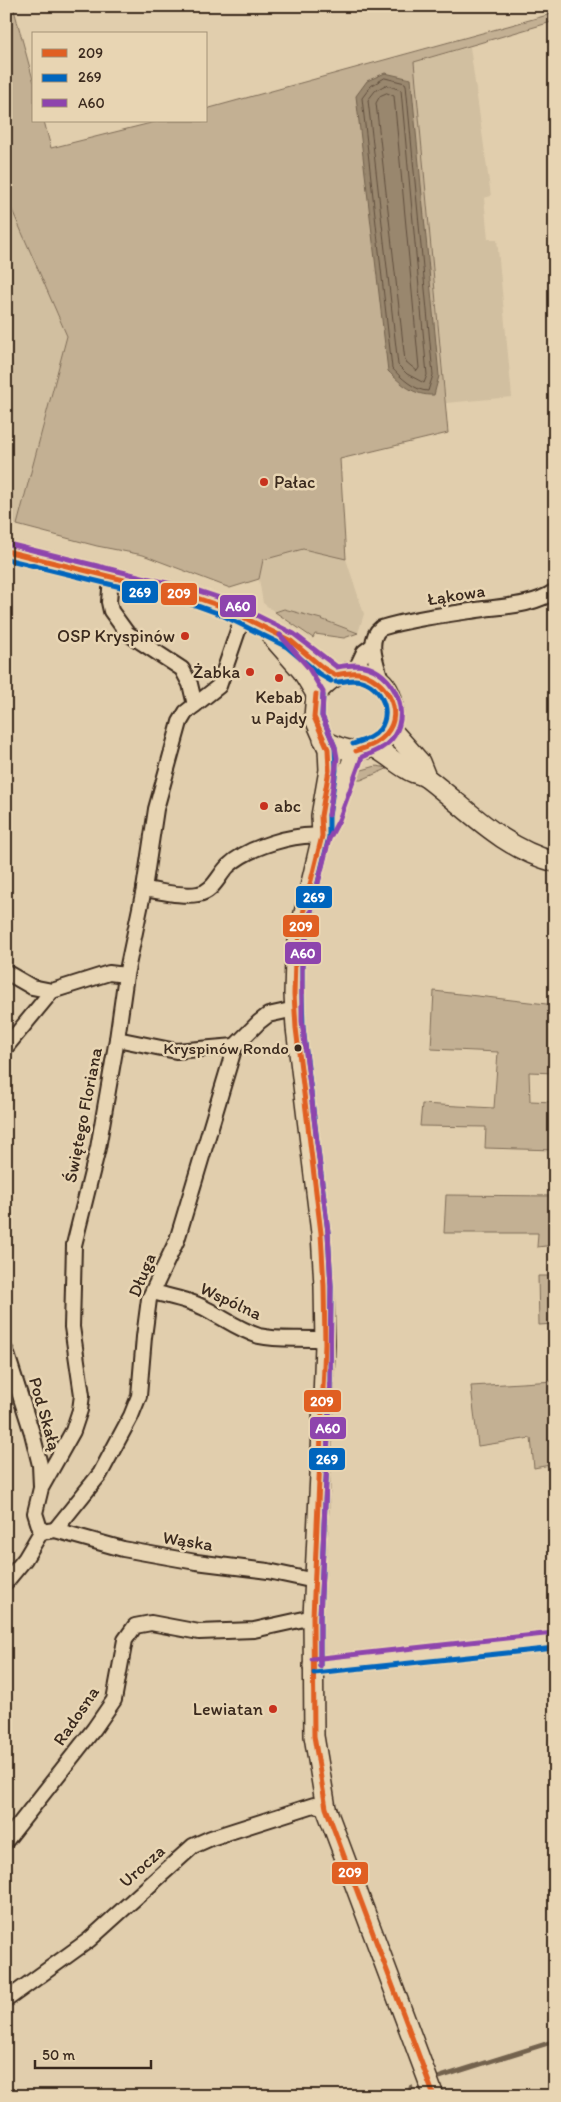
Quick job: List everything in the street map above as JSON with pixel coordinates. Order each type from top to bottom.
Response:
[{"type":"main road","points":[[6,552],[197,598],[223,607],[291,642],[323,668],[335,675]]},
{"type":"main road","points":[[267,631],[302,671],[316,694],[314,717],[330,759],[321,816],[322,836]]},
{"type":"main road","points":[[316,694],[335,675],[355,671],[374,677],[382,683],[389,692],[394,716],[390,728],[383,738],[364,749],[322,836],[304,908],[295,959],[295,1009],[321,1233],[324,1286],[325,1340],[313,1617],[314,1736],[326,1808],[433,2093]]},
{"type":"main road","points":[[390,728],[420,762],[426,777]]},
{"type":"main road","points":[[323,739],[345,750],[364,749],[383,752],[410,771],[426,777],[470,816],[498,836],[537,856],[555,862]]},
{"type":"main road","points":[[313,1666],[555,1640]]},
{"type":"street","points":[[111,577],[109,602],[111,611],[128,632],[144,646],[182,669],[190,684],[195,705]]},
{"type":"street","name":"Łąkowa","points":[[355,671],[364,652],[372,646],[376,632],[386,626],[442,615],[528,603],[555,591]]},
{"type":"street","name":"Świętego Floriana","points":[[48,1531],[35,1513],[41,1488],[73,1431],[80,1410],[81,1387],[72,1327],[74,1246],[98,1148],[118,1039],[126,975],[144,889],[156,809],[180,722],[186,712],[219,686],[243,616]]},
{"type":"street","points":[[372,646],[382,683]]},
{"type":"street","points":[[144,889],[198,894],[211,888],[228,866],[247,852],[309,835],[322,836]]},
{"type":"street","points":[[6,972],[32,987],[52,991],[109,973],[126,975]]},
{"type":"street","points":[[6,1047],[52,991]]},
{"type":"street","name":"Długa","points":[[6,1582],[48,1531],[100,1474],[131,1416],[139,1396],[144,1337],[150,1299],[177,1240],[235,1046],[268,1015],[295,1009]]},
{"type":"street","points":[[118,1039],[176,1051],[235,1046]]},
{"type":"street","name":"Wspólna","points":[[153,1292],[186,1300],[207,1309],[228,1323],[258,1335],[274,1339],[306,1337],[325,1340]]},
{"type":"street","name":"Pod Skałą","points":[[6,1351],[32,1433],[40,1465],[41,1488]]},
{"type":"street","name":"Wąska","points":[[48,1531],[196,1562],[268,1571],[315,1581]]},
{"type":"street","name":"Radosna","points":[[6,1841],[94,1729],[114,1700],[125,1640],[135,1626],[151,1623],[199,1632],[254,1630],[313,1617]]},
{"type":"street","name":"Urocza","points":[[6,2000],[89,1940],[193,1846],[211,1838],[314,1805],[326,1808]]},
{"type":"shaded area","points":[[6,6],[13,6],[32,76],[32,122],[44,122],[51,148],[155,122],[208,122],[208,108],[555,13],[555,21],[414,62],[448,433],[340,459],[346,559],[303,549],[263,560],[259,579],[230,588],[143,555],[97,546],[17,525],[67,336],[6,196]]},
{"type":"shaded area","points":[[470,47],[491,196],[484,198],[488,239],[497,239],[512,397],[446,403],[414,62]]},
{"type":"shaded area","points":[[6,196],[67,336],[17,525],[6,522]]},
{"type":"shaded area","points":[[303,549],[346,559],[364,614],[358,633],[321,619],[284,609],[275,612],[263,603],[259,579],[263,560]]},
{"type":"shaded area","points":[[284,609],[321,619],[358,633],[344,638],[315,634],[313,638],[275,612]]},
{"type":"shaded area","points":[[376,766],[389,768],[361,780],[352,780],[362,770]]},
{"type":"shaded area","points":[[434,991],[555,1005],[555,1073],[529,1072],[530,1101],[555,1102],[555,1150],[485,1148],[486,1127],[420,1126],[422,1104],[494,1108],[498,1052],[431,1049]]},
{"type":"shaded area","points":[[446,1195],[555,1196],[555,1245],[537,1247],[538,1233],[444,1233]]},
{"type":"shaded area","points":[[538,1276],[555,1276],[555,1324],[539,1325]]},
{"type":"shaded area","points":[[555,1381],[555,1464],[534,1468],[531,1438],[478,1446],[471,1386]]},
{"type":"water","points":[[385,73],[411,79],[439,376],[434,395],[414,391],[403,385],[388,371],[356,96],[367,81]]},
{"type":"waterway","points":[[440,2077],[555,2041]]},
{"type":"waterway","points":[[410,2092],[411,2087]]},
{"type":"transit line","name":"A60","points":[[8,544],[199,591],[226,600],[294,634],[337,667],[356,665],[368,667],[379,673],[388,681],[399,701],[399,725],[394,736],[384,747],[362,757],[339,820],[329,839],[311,911],[302,960],[302,1021],[328,1232],[331,1286],[330,1390],[320,1617],[320,1666]]},
{"type":"transit line","name":"209","points":[[6,551],[197,598],[223,607],[291,641],[323,668],[335,675]]},
{"type":"transit line","name":"269","points":[[6,559],[195,605],[220,614],[287,647],[319,674],[331,681]]},
{"type":"transit line","name":"A60","points":[[280,635],[308,667],[323,692],[322,716],[335,747],[337,758],[329,815]]},
{"type":"transit line","name":"209","points":[[335,675],[358,673],[367,676],[384,688],[393,706],[392,725],[386,734],[376,743],[356,751]]},
{"type":"transit line","name":"269","points":[[336,682],[355,680],[371,685],[377,691],[384,705],[384,721],[380,729],[371,737],[353,744]]},
{"type":"transit line","name":"209","points":[[316,694],[314,717],[328,749],[329,770],[321,816],[322,836],[304,909],[295,959],[294,994],[296,1028],[321,1233],[324,1286],[325,1344],[313,1617],[314,1736],[326,1808],[434,2096]]},
{"type":"transit line","name":"269","points":[[320,1666],[320,1617],[330,1390],[331,1286],[328,1232],[303,1027],[302,960],[311,911],[329,837],[329,816],[336,770],[335,747],[322,716],[323,695]]},
{"type":"transit line","name":"A60","points":[[312,1659],[554,1633]]},
{"type":"transit line","name":"269","points":[[314,1673],[555,1648]]},
{"type":"place","name":"Pałac","points":[[264,482]]},
{"type":"place","name":"OSP Kryspinów","points":[[185,636]]},
{"type":"place","name":"Żabka","points":[[250,672]]},
{"type":"place","name":"Kebab u Pajdy","points":[[279,678]]},
{"type":"place","name":"abc","points":[[264,806]]},
{"type":"place","name":"Kryspinów Rondo","points":[[298,1048]]},
{"type":"place","name":"Lewiatan","points":[[273,1709]]}]
